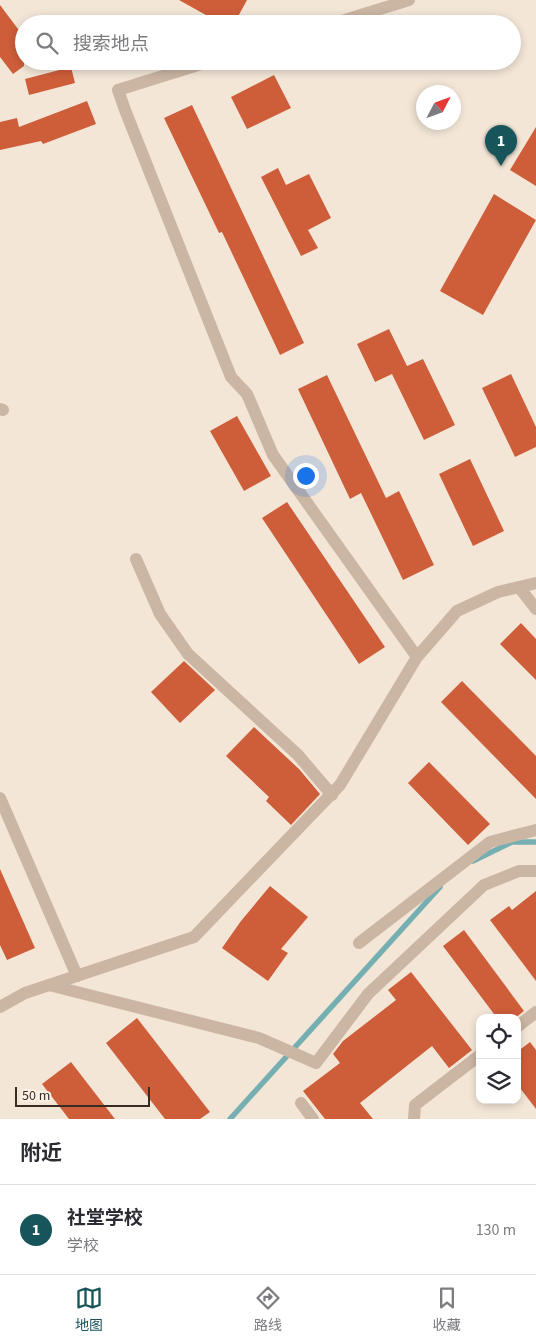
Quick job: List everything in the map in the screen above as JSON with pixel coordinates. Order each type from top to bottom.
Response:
[{"type":"street","points":[[361,15],[409,0]]},
{"type":"street","points":[[182,70],[118,90],[231,377],[247,394],[273,455],[417,657]]},
{"type":"street","points":[[136,559],[160,614],[188,654],[298,755],[332,794]]},
{"type":"street","points":[[0,1007],[25,993],[194,937],[340,785],[417,657],[457,611],[498,592],[536,583]]},
{"type":"street","points":[[519,587],[536,609]]},
{"type":"street","points":[[0,798],[77,976]]},
{"type":"street","points":[[359,943],[490,842],[536,830]]},
{"type":"street","points":[[49,985],[259,1038],[316,1063],[368,994],[484,885],[519,870],[536,871]]},
{"type":"street","points":[[521,1024],[536,1012]]},
{"type":"street","points":[[414,1119],[416,1105],[476,1059]]},
{"type":"street","points":[[301,1103],[313,1119]]},
{"type":"building","points":[[179,0],[247,0],[239,15],[206,15]]},
{"type":"building","points":[[0,5],[15,25],[15,70],[18,70],[13,74],[0,57]]},
{"type":"building","points":[[60,70],[72,70],[75,83],[29,95],[25,79]]},
{"type":"building","points":[[274,75],[291,108],[247,129],[231,97]]},
{"type":"building","points":[[87,101],[96,124],[43,144],[41,141],[0,150],[0,122],[17,118],[19,127]]},
{"type":"building","points":[[192,105],[304,343],[280,355],[222,232],[219,233],[164,118]]},
{"type":"building","points":[[536,127],[536,186],[510,170]]},
{"type":"building","points":[[278,168],[286,185],[309,174],[331,218],[308,230],[318,248],[301,256],[261,177]]},
{"type":"building","points":[[494,194],[536,220],[483,315],[440,291]]},
{"type":"building","points":[[389,329],[407,366],[423,359],[455,425],[424,440],[392,374],[375,382],[357,344]]},
{"type":"building","points":[[511,374],[536,427],[536,447],[515,457],[482,388]]},
{"type":"building","points":[[327,375],[386,498],[399,491],[434,565],[403,580],[361,493],[350,499],[298,389]]},
{"type":"building","points":[[237,416],[271,476],[244,491],[210,431]]},
{"type":"building","points":[[470,459],[504,531],[473,546],[439,474]]},
{"type":"building","points":[[287,502],[385,647],[359,664],[262,518]]},
{"type":"building","points":[[521,623],[536,639],[536,680],[500,644]]},
{"type":"building","points":[[184,661],[215,690],[180,723],[151,692]]},
{"type":"building","points":[[462,681],[536,756],[536,799],[441,702]]},
{"type":"building","points":[[254,727],[299,769],[320,794],[291,825],[266,801],[269,797],[226,756]]},
{"type":"building","points":[[429,762],[490,824],[468,845],[408,783]]},
{"type":"building","points":[[0,869],[35,948],[7,960],[0,945]]},
{"type":"building","points":[[270,886],[308,917],[281,949],[288,953],[268,981],[222,948],[241,921]]},
{"type":"building","points":[[536,891],[536,981],[490,920],[509,906],[512,910]]},
{"type":"building","points":[[464,930],[524,1011],[520,1014],[494,1014],[443,946]]},
{"type":"building","points":[[411,972],[472,1050],[449,1068],[432,1046],[360,1103],[373,1119],[325,1119],[303,1091],[340,1063],[333,1054],[343,1041],[396,1000],[388,990]]},
{"type":"building","points":[[137,1018],[210,1112],[200,1119],[165,1119],[106,1043]]},
{"type":"building","points":[[530,1042],[536,1050],[536,1109],[521,1089],[521,1049]]},
{"type":"building","points":[[71,1062],[115,1119],[69,1119],[42,1084]]},
{"type":"waterway","points":[[473,861],[512,842],[536,842]]},
{"type":"waterway","points":[[230,1119],[440,887]]},
{"type":"place","name":"社堂学校","points":[[501,166]]}]
